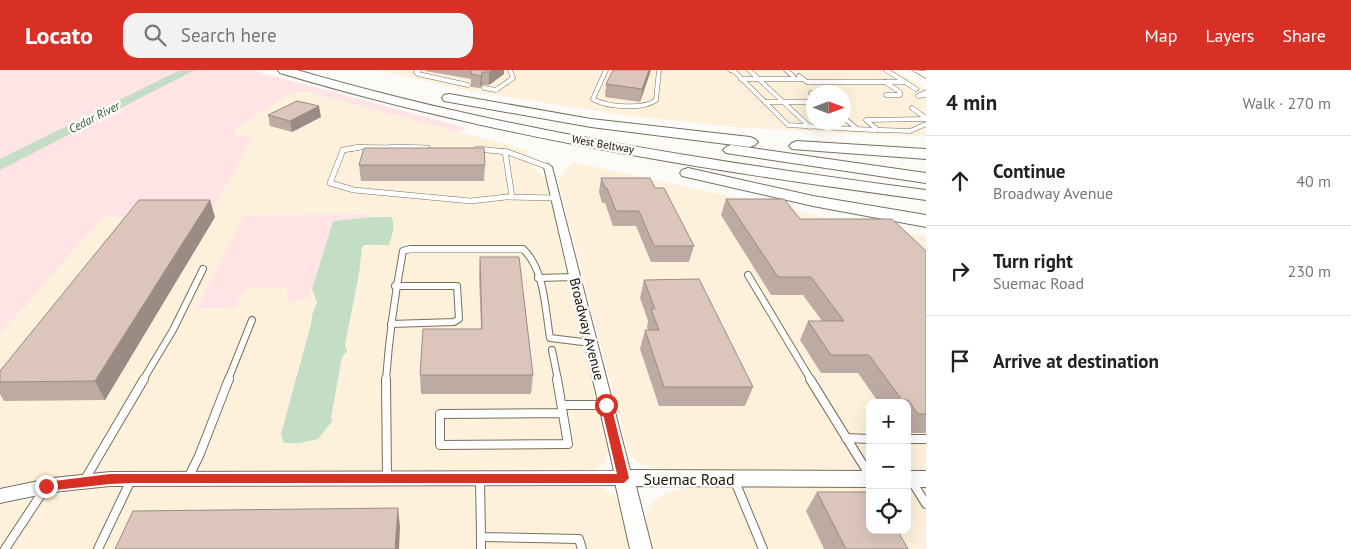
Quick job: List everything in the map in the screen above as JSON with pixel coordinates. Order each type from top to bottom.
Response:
[{"type":"highway","name":"West Beltway","points":[[284,70],[469,118],[686,159],[926,195]]},
{"type":"highway","name":"West Beltway","points":[[926,154],[813,148],[659,132],[591,123],[444,97],[634,134],[740,152],[926,178]]},
{"type":"highway","points":[[469,118],[738,185],[813,201],[926,221]]},
{"type":"main road","points":[[917,70],[926,75]]},
{"type":"street","name":"Broadway Avenue","points":[[548,167],[641,549]]},
{"type":"street","name":"Suemac Road","points":[[0,496],[46,486],[132,479],[734,479],[866,477]]},
{"type":"lane","points":[[419,70],[416,72],[418,74],[468,85]]},
{"type":"lane","points":[[484,88],[496,90],[513,78],[510,70]]},
{"type":"lane","points":[[606,70],[593,99],[643,108],[651,106],[657,99],[659,70]]},
{"type":"lane","points":[[733,70],[788,126],[806,127]]},
{"type":"lane","points":[[749,70],[806,123]]},
{"type":"lane","points":[[786,70],[793,76]]},
{"type":"lane","points":[[886,70],[916,89]]},
{"type":"lane","points":[[799,76],[807,82],[905,82]]},
{"type":"lane","points":[[741,79],[803,79]]},
{"type":"lane","points":[[884,82],[900,92],[900,95],[886,95]]},
{"type":"lane","points":[[926,93],[918,96],[926,102]]},
{"type":"lane","points":[[765,102],[806,102]]},
{"type":"lane","points":[[912,108],[926,118]]},
{"type":"lane","points":[[876,130],[866,120],[926,118]]},
{"type":"lane","points":[[851,124],[855,128]]},
{"type":"lane","points":[[851,128],[910,131],[926,124]]},
{"type":"lane","points":[[432,148],[363,147],[343,150],[330,183],[354,190],[471,201],[487,197],[556,198]]},
{"type":"lane","points":[[470,148],[505,151],[548,167]]},
{"type":"lane","points":[[505,151],[512,197]]},
{"type":"lane","points":[[387,479],[385,429],[387,352],[402,251],[410,249],[523,249],[530,253],[538,278],[550,338],[591,343]]},
{"type":"lane","points":[[84,482],[173,330],[203,269]]},
{"type":"lane","points":[[748,275],[866,470]]},
{"type":"lane","points":[[538,278],[575,277]]},
{"type":"lane","points":[[391,324],[454,322],[459,319],[457,286],[396,286]]},
{"type":"lane","points":[[188,478],[199,456],[252,320]]},
{"type":"lane","points":[[552,350],[563,409],[568,444],[440,446],[440,414],[563,409],[606,405]]},
{"type":"lane","points":[[846,438],[866,438]]},
{"type":"lane","points":[[911,439],[926,439]]},
{"type":"lane","points":[[98,549],[132,479]]},
{"type":"lane","points":[[480,479],[481,549]]},
{"type":"lane","points":[[734,479],[763,549]]},
{"type":"lane","points":[[914,479],[926,504]]},
{"type":"lane","points":[[5,549],[46,486]]},
{"type":"lane","points":[[481,537],[580,539],[582,549]]},
{"type":"shaded area","points":[[0,70],[251,70],[467,128],[458,132],[308,92],[293,92],[237,127],[234,134],[253,137],[213,209],[194,215],[103,217],[0,334]]},
{"type":"shaded area","points":[[377,70],[894,70],[926,89],[926,137],[745,128],[621,115],[465,90]]},
{"type":"shaded area","points":[[293,92],[308,92],[527,150],[531,165],[546,180],[608,451],[604,464],[594,471],[111,472],[0,489],[0,334],[103,217],[194,215],[253,137],[233,133],[237,127]],"holes":[[[370,214],[372,217],[391,217],[380,246],[371,244],[362,247],[345,345],[347,351],[342,357],[331,418],[311,324],[317,302],[312,289],[309,298],[288,301],[287,288],[246,289],[235,307],[196,309],[244,215]]]},
{"type":"shaded area","points":[[573,162],[889,231],[926,236],[926,470],[911,470],[911,399],[866,399],[866,470],[660,470],[638,463],[628,452],[558,180]]},
{"type":"shaded area","points":[[371,214],[372,217],[333,221],[309,298],[288,302],[287,288],[246,289],[235,307],[196,309],[244,215]]},
{"type":"shaded area","points":[[391,217],[393,231],[389,245],[365,245],[362,247],[359,274],[345,345],[347,351],[342,357],[331,418],[333,420],[318,439],[300,443],[284,443],[281,434],[317,302],[312,289],[333,221]]},
{"type":"shaded area","points":[[911,485],[926,485],[926,549],[650,549],[644,525],[649,506],[666,493],[694,486],[866,486],[866,534],[911,534]]},
{"type":"shaded area","points":[[115,487],[599,487],[613,494],[623,507],[633,549],[0,549],[0,505],[78,491]]},
{"type":"building","points":[[471,70],[492,70],[482,72],[481,76],[471,74]]},
{"type":"building","points":[[613,70],[649,70],[642,89],[606,84]]},
{"type":"building","points":[[297,101],[319,106],[290,121],[268,115]]},
{"type":"building","points":[[364,148],[484,148],[485,165],[359,165]]},
{"type":"building","points":[[601,178],[650,178],[655,188],[664,188],[694,246],[654,246],[639,211],[616,211]]},
{"type":"building","points":[[726,199],[784,199],[800,219],[892,219],[926,251],[926,414],[918,414],[911,404],[911,399],[901,399],[869,355],[831,355],[808,321],[844,321],[811,277],[778,277]]},
{"type":"building","points":[[139,200],[210,200],[95,381],[0,382],[0,371]]},
{"type":"building","points":[[480,257],[519,257],[533,375],[420,375],[423,329],[482,329]]},
{"type":"building","points":[[699,279],[753,387],[664,387],[645,330],[659,330],[651,309],[655,309],[644,280]]},
{"type":"building","points":[[817,492],[866,492],[866,534],[899,534],[908,549],[846,549]]},
{"type":"building","points":[[398,508],[395,549],[115,549],[133,511]]},
{"type":"waterway","name":"Cedar River","points":[[0,165],[189,70]]},
{"type":"route","points":[[46,486],[110,479],[624,478],[606,405]]}]
